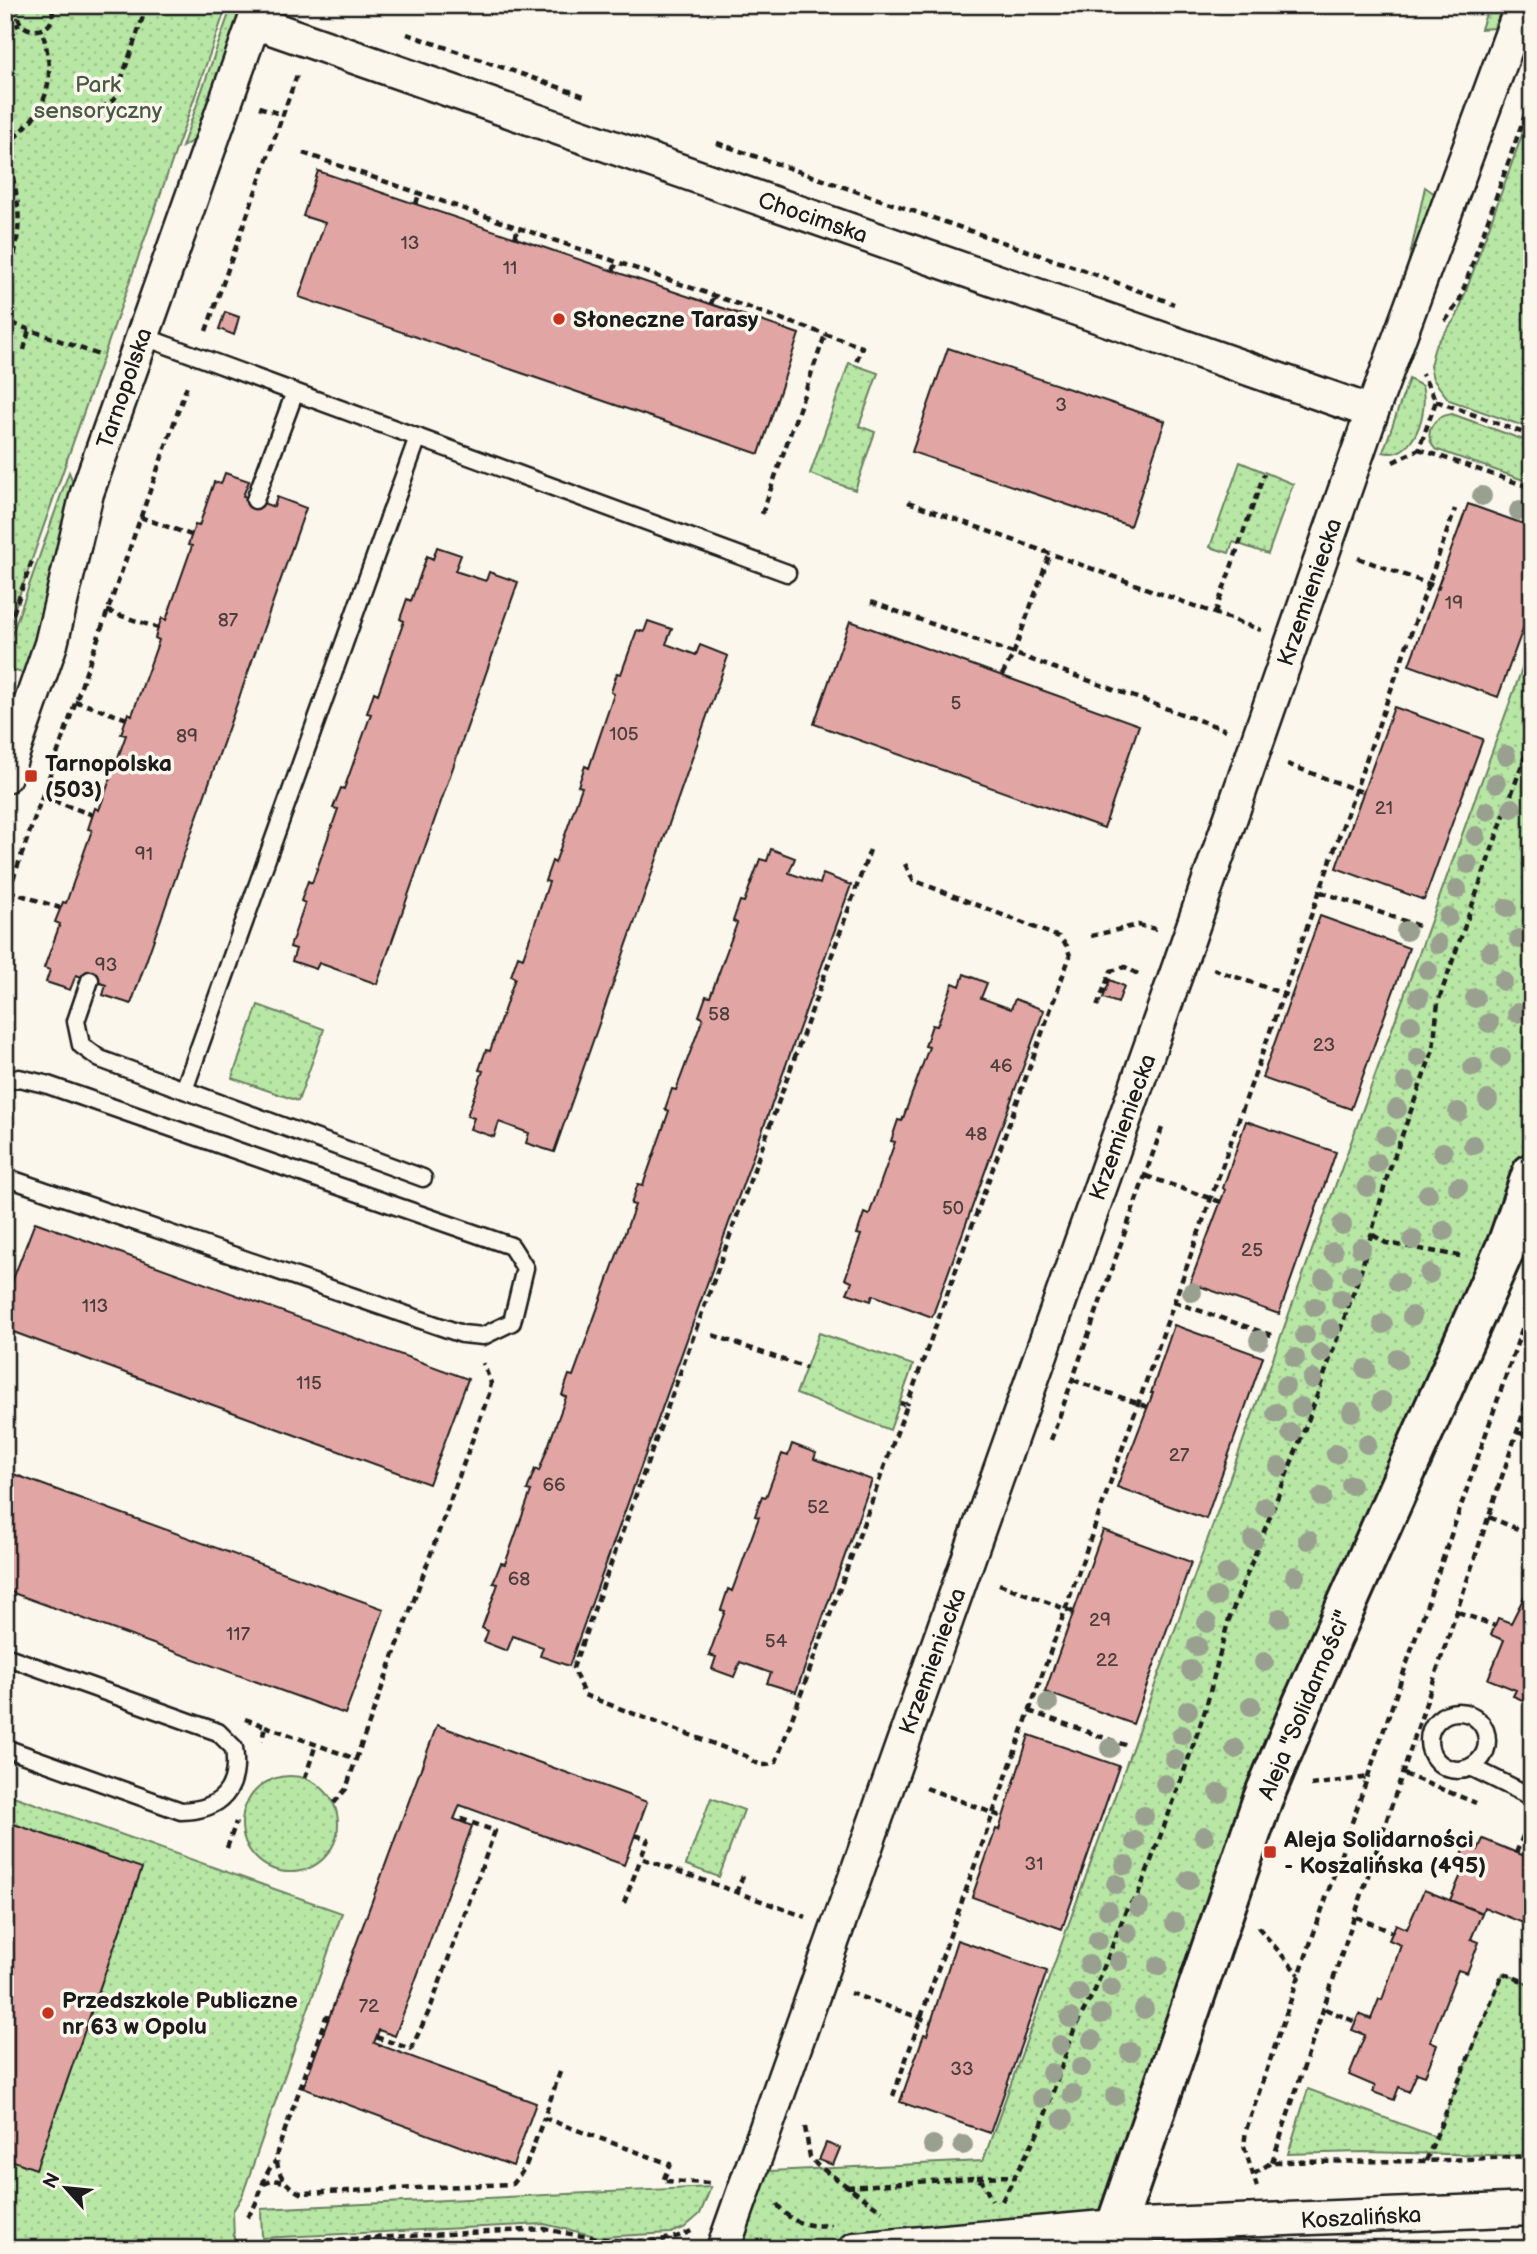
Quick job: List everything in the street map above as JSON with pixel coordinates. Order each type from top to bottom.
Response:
[{"type":"street","name":"Krzemieniecka","points":[[723,2249],[1178,969],[1372,412],[1522,5]]},
{"type":"street","name":"Chocimska","points":[[257,13],[1372,412]]},
{"type":"street","name":"Tarnopolska","points":[[5,776],[51,644],[88,494],[257,13]]},
{"type":"street","name":"Aleja \"Solidarności\"","points":[[1111,2237],[1262,1801],[1498,1263],[1532,1173]]},
{"type":"street","name":"Koszalińska","points":[[849,2236],[1111,2237],[1532,2209]]},
{"type":"lane","points":[[142,336],[787,573]]},
{"type":"lane","points":[[255,500],[295,392]]},
{"type":"lane","points":[[184,1090],[418,437]]},
{"type":"lane","points":[[90,980],[76,1021],[81,1045],[100,1059],[424,1178]]},
{"type":"lane","points":[[5,1082],[19,1078],[45,1084],[511,1246],[525,1268],[522,1289],[512,1322],[483,1336],[462,1334],[5,1177]]},
{"type":"lane","points":[[5,1656],[218,1732],[234,1748],[235,1778],[217,1803],[202,1811],[181,1811],[5,1748]]},
{"type":"lane","points":[[1471,1767],[1532,1797]]},
{"type":"path","points":[[19,5],[17,17],[20,24]]},
{"type":"path","points":[[42,31],[52,20],[51,5]]},
{"type":"path","points":[[41,107],[92,111],[106,107],[115,98],[147,5]]},
{"type":"path","points":[[5,32],[20,24],[42,31]]},
{"type":"path","points":[[5,146],[27,128],[41,107],[49,83],[50,58],[42,31]]},
{"type":"path","points":[[403,33],[595,100]]},
{"type":"path","points":[[5,902],[299,69],[311,73]]},
{"type":"path","points":[[1443,323],[1460,302],[1532,95]]},
{"type":"path","points":[[709,140],[1170,300],[1177,308]]},
{"type":"path","points":[[303,153],[862,347],[855,365]]},
{"type":"path","points":[[5,154],[18,192],[20,216],[18,245],[5,291]]},
{"type":"path","points":[[416,204],[419,194]]},
{"type":"path","points":[[515,238],[518,228]]},
{"type":"path","points":[[613,271],[617,262]]},
{"type":"path","points":[[711,304],[714,296]]},
{"type":"path","points":[[5,313],[14,324],[103,357]]},
{"type":"path","points":[[24,350],[29,330]]},
{"type":"path","points":[[762,514],[825,335]]},
{"type":"path","points":[[1419,370],[1436,401],[1532,436]]},
{"type":"path","points":[[1386,465],[1419,449],[1436,401]]},
{"type":"path","points":[[1419,449],[1532,488]]},
{"type":"path","points":[[1215,613],[1264,474]]},
{"type":"path","points":[[908,502],[1263,631]]},
{"type":"path","points":[[893,2096],[1455,509]]},
{"type":"path","points":[[140,517],[191,535]]},
{"type":"path","points":[[1002,676],[1013,654],[1050,553]]},
{"type":"path","points":[[1354,557],[1440,588]]},
{"type":"path","points":[[871,602],[1239,735]]},
{"type":"path","points":[[107,611],[158,628]]},
{"type":"path","points":[[75,701],[127,719]]},
{"type":"path","points":[[973,2178],[982,2181],[997,2212],[1041,2127],[1075,2027],[1096,1990],[1127,1908],[1138,1895],[1205,1711],[1228,1622],[1309,1418],[1373,1235],[1388,1174],[1433,1050],[1435,1014],[1441,992],[1532,736]]},
{"type":"path","points":[[1280,761],[1365,793]]},
{"type":"path","points":[[42,797],[93,815]]},
{"type":"path","points":[[870,850],[573,1668],[584,1695],[746,1756],[760,1765],[768,1766],[776,1762],[1070,956],[1067,946],[1059,937],[914,880],[905,864]]},
{"type":"path","points":[[9,891],[60,908]]},
{"type":"path","points":[[1321,892],[1419,926]]},
{"type":"path","points":[[1091,936],[1138,925],[1153,929]]},
{"type":"path","points":[[1210,980],[1215,956]]},
{"type":"path","points":[[1097,1006],[1107,977],[1117,967],[1133,969],[1142,981]]},
{"type":"path","points":[[1212,969],[1293,997]]},
{"type":"path","points":[[1049,1445],[1166,1117]]},
{"type":"path","points":[[1146,1176],[1221,1202]]},
{"type":"path","points":[[1373,1235],[1386,1243],[1498,1263]]},
{"type":"path","points":[[1258,2191],[1247,2158],[1244,2138],[1532,1300]]},
{"type":"path","points":[[1174,1302],[1274,1336]]},
{"type":"path","points":[[713,1335],[806,1368]]},
{"type":"path","points":[[334,1803],[346,1789],[489,1394],[488,1373],[478,1357]]},
{"type":"path","points":[[1073,1380],[1148,1407]]},
{"type":"path","points":[[1272,2162],[1517,1432],[1532,1396]]},
{"type":"path","points":[[900,1403],[906,1405]]},
{"type":"path","points":[[1517,1432],[1532,1437]]},
{"type":"path","points":[[1489,1517],[1532,1535]]},
{"type":"path","points":[[995,1596],[1003,1573]]},
{"type":"path","points":[[999,1584],[1076,1613]]},
{"type":"path","points":[[1458,1612],[1495,1626]]},
{"type":"path","points":[[1029,1711],[1125,1745]]},
{"type":"path","points":[[265,1726],[356,1759]]},
{"type":"path","points":[[304,1778],[316,1744]]},
{"type":"path","points":[[1404,1774],[1478,1804]]},
{"type":"path","points":[[1309,1785],[1369,1777]]},
{"type":"path","points":[[921,1801],[929,1779]]},
{"type":"path","points":[[926,1788],[1003,1817]]},
{"type":"path","points":[[376,2037],[411,2049],[430,2009],[495,1831],[456,1816]]},
{"type":"path","points":[[1516,1819],[1530,1825],[1516,1853]]},
{"type":"path","points":[[624,1903],[648,1839],[635,1835]]},
{"type":"path","points":[[641,1858],[813,1919]]},
{"type":"path","points":[[699,1880],[702,1871]]},
{"type":"path","points":[[736,1893],[743,1876]]},
{"type":"path","points":[[1356,1917],[1392,1932]]},
{"type":"path","points":[[1250,1918],[1299,1975]]},
{"type":"path","points":[[1426,2161],[1503,1973],[1532,1985]]},
{"type":"path","points":[[853,1982],[849,1994],[931,2022]]},
{"type":"path","points":[[1325,2010],[1356,2022]]},
{"type":"path","points":[[247,2217],[254,2209],[269,2167],[276,2161],[326,2017],[329,2018]]},
{"type":"path","points":[[263,2185],[268,2181],[285,2182],[306,2194],[512,2184],[525,2168],[560,2072]]},
{"type":"path","points":[[804,2116],[810,2157],[830,2176],[885,2213]]},
{"type":"path","points":[[544,2118],[670,2164],[663,2181],[719,2184]]},
{"type":"path","points":[[1254,2174],[1272,2162],[1426,2161],[1532,2156]]},
{"type":"path","points":[[276,2161],[285,2182]]},
{"type":"path","points":[[848,2187],[1014,2176]]},
{"type":"path","points":[[774,2200],[784,2214],[801,2224],[849,2236]]},
{"type":"path","points":[[159,2249],[545,2229],[599,2241],[668,2238],[681,2236],[700,2223]]},
{"type":"green space","name":"Park sensoryczny","points":[[5,5],[227,5],[5,636]]},
{"type":"green space","points":[[232,5],[248,5],[202,135],[182,147]]},
{"type":"green space","points":[[1489,5],[1503,5],[1494,28],[1481,29]]},
{"type":"green space","points":[[1532,107],[1532,429],[1449,400],[1433,379],[1430,366],[1435,346],[1457,316]]},
{"type":"green space","points":[[1425,187],[1435,194],[1435,200],[1411,267],[1408,265]]},
{"type":"green space","points":[[849,363],[878,373],[859,426],[875,432],[855,490],[810,474]]},
{"type":"green space","points":[[1409,379],[1422,386],[1424,396],[1417,431],[1404,449],[1394,453],[1383,452]]},
{"type":"green space","points":[[1452,414],[1532,443],[1532,483],[1435,449],[1430,437],[1432,426],[1440,418]]},
{"type":"green space","points":[[1240,462],[1293,484],[1268,554],[1233,542],[1229,553],[1210,547]]},
{"type":"green space","points":[[69,472],[77,492],[27,675],[5,667],[5,654]]},
{"type":"green space","points":[[1532,641],[1532,1172],[1108,2249],[855,2249],[1079,2228],[733,2248],[750,2172],[983,2161]]},
{"type":"green space","points":[[258,1005],[324,1029],[298,1101],[232,1078]]},
{"type":"green space","points":[[819,1333],[913,1365],[890,1430],[796,1394]]},
{"type":"green space","points":[[281,1776],[299,1776],[317,1784],[330,1797],[338,1815],[335,1843],[317,1864],[299,1872],[281,1872],[263,1864],[250,1851],[242,1833],[242,1815],[250,1797],[263,1784]]},
{"type":"green space","points":[[5,1793],[342,1913],[242,2196],[233,2211],[234,2240],[5,2249]]},
{"type":"green space","points":[[711,1798],[744,1810],[719,1877],[686,1865]]},
{"type":"green space","points":[[1503,1973],[1532,1985],[1532,2156],[1363,2152],[1288,2154],[1308,2089],[1436,2137]]},
{"type":"green space","points":[[711,2187],[700,2214],[684,2228],[671,2233],[600,2237],[544,2224],[262,2238],[261,2209]]},
{"type":"building","name":"Słoneczne Tarasy","points":[[318,171],[799,334],[759,454],[299,297],[325,223],[303,216]]},
{"type":"building","points":[[225,312],[239,317],[234,335],[219,329]]},
{"type":"building","points":[[948,348],[1165,421],[1130,526],[912,452]]},
{"type":"building","points":[[225,473],[249,481],[243,496],[274,507],[277,497],[306,508],[131,1004],[103,995],[106,985],[76,975],[70,990],[46,982],[50,970],[44,968],[60,924],[55,922],[63,902],[66,903],[92,830],[88,829],[95,808],[99,810],[126,735],[121,734],[128,713],[132,715],[159,640],[155,638],[158,628],[162,618],[166,620],[192,546],[188,545],[195,525],[199,526],[214,482],[221,484]]},
{"type":"building","points":[[1468,504],[1532,527],[1532,604],[1498,697],[1409,665]]},
{"type":"building","points":[[437,547],[461,555],[455,571],[486,581],[489,572],[518,582],[377,984],[319,963],[316,969],[292,961],[296,949],[290,947],[305,903],[301,901],[308,881],[312,883],[338,809],[333,808],[341,788],[344,789],[371,714],[367,713],[374,692],[378,694],[404,621],[400,619],[407,599],[411,601],[427,556],[433,559]]},
{"type":"building","points":[[648,621],[672,629],[666,644],[696,655],[700,645],[728,656],[554,1152],[526,1143],[529,1133],[499,1122],[494,1137],[470,1129],[474,1118],[467,1116],[483,1071],[479,1070],[486,1050],[490,1051],[515,978],[511,976],[518,956],[523,958],[549,882],[545,881],[552,861],[555,863],[582,787],[578,786],[585,766],[589,768],[614,694],[611,692],[617,673],[621,674],[637,630],[644,632]]},
{"type":"building","points":[[850,621],[1139,725],[1104,828],[814,724]]},
{"type":"building","points":[[1394,707],[1483,739],[1424,900],[1336,868]]},
{"type":"building","points":[[771,849],[795,858],[789,873],[820,884],[823,874],[851,885],[569,1666],[540,1656],[543,1647],[513,1636],[507,1651],[484,1642],[488,1631],[482,1628],[498,1584],[493,1583],[501,1563],[505,1564],[531,1491],[527,1490],[535,1469],[539,1471],[566,1397],[562,1395],[569,1375],[573,1376],[635,1205],[631,1204],[638,1184],[643,1185],[669,1111],[665,1109],[672,1089],[676,1090],[703,1018],[699,1016],[706,996],[710,997],[737,923],[733,921],[740,901],[744,902],[760,859],[767,861]]},
{"type":"building","points":[[1320,916],[1409,948],[1351,1109],[1262,1078]]},
{"type":"building","points":[[964,974],[987,983],[981,998],[1011,1009],[1015,999],[1044,1010],[932,1317],[873,1295],[871,1301],[847,1293],[852,1282],[845,1279],[861,1235],[857,1234],[864,1213],[869,1215],[895,1142],[891,1141],[898,1120],[902,1121],[929,1047],[925,1046],[932,1025],[937,1026],[953,983],[960,986]]},
{"type":"building","points":[[1110,980],[1124,986],[1118,1003],[1103,998]]},
{"type":"building","points":[[1246,1121],[1336,1152],[1279,1314],[1190,1283],[1225,1190],[1223,1188]]},
{"type":"building","points":[[35,1222],[468,1379],[429,1484],[5,1329],[5,1300]]},
{"type":"building","points":[[1174,1325],[1263,1357],[1206,1519],[1117,1487],[1153,1393]]},
{"type":"building","points":[[792,1444],[816,1453],[814,1459],[872,1480],[796,1692],[767,1683],[771,1673],[740,1662],[734,1677],[712,1669],[716,1657],[709,1655],[725,1611],[721,1610],[728,1589],[732,1591],[759,1517],[755,1516],[762,1496],[766,1497],[782,1454],[788,1456]]},
{"type":"building","points":[[5,1471],[384,1609],[345,1714],[5,1590]]},
{"type":"building","points":[[1103,1530],[1191,1562],[1133,1724],[1045,1692]]},
{"type":"building","points":[[1529,1587],[1532,1588],[1532,1704],[1513,1696],[1516,1690],[1488,1679],[1504,1640],[1491,1635],[1498,1618],[1511,1623]]},
{"type":"building","points":[[437,1725],[647,1802],[624,1865],[460,1805],[454,1819],[472,1826],[395,2036],[379,2030],[374,2043],[536,2103],[513,2166],[303,2088]]},
{"type":"building","points":[[1029,1735],[1119,1766],[1062,1929],[972,1897],[996,1829],[999,1830]]},
{"type":"building","name":"Przedszkole Publiczne nr 63 w Opolu","points":[[5,1821],[142,1868],[36,2169],[5,2158]]},
{"type":"building","points":[[1483,1839],[1532,1859],[1532,1923],[1528,1925],[1484,1907],[1482,1913],[1450,1900],[1464,1868],[1458,1865],[1466,1845],[1478,1850]]},
{"type":"building","points":[[1424,1890],[1482,1913],[1471,1939],[1479,1942],[1467,1973],[1458,1970],[1430,2042],[1437,2045],[1425,2076],[1417,2073],[1409,2092],[1399,2087],[1394,2100],[1373,2092],[1375,2086],[1349,2075],[1365,2035],[1352,2030],[1359,2014],[1371,2019],[1379,1999],[1382,2000],[1401,1945],[1389,1940],[1396,1924],[1407,1929]]},
{"type":"building","points":[[957,1940],[1047,1971],[990,2133],[900,2102],[924,2034],[927,2035]]},
{"type":"building","points":[[826,2143],[840,2148],[833,2165],[819,2160]]},
{"type":"place","name":"Słoneczne Tarasy","points":[[559,319]]},
{"type":"place","name":"Tarnopolska (503)","points":[[31,776]]},
{"type":"place","name":"Aleja Solidarności - Koszalińska (495)","points":[[1270,1852]]},
{"type":"place","name":"Przedszkole Publiczne nr 63 w Opolu","points":[[48,2013]]}]
